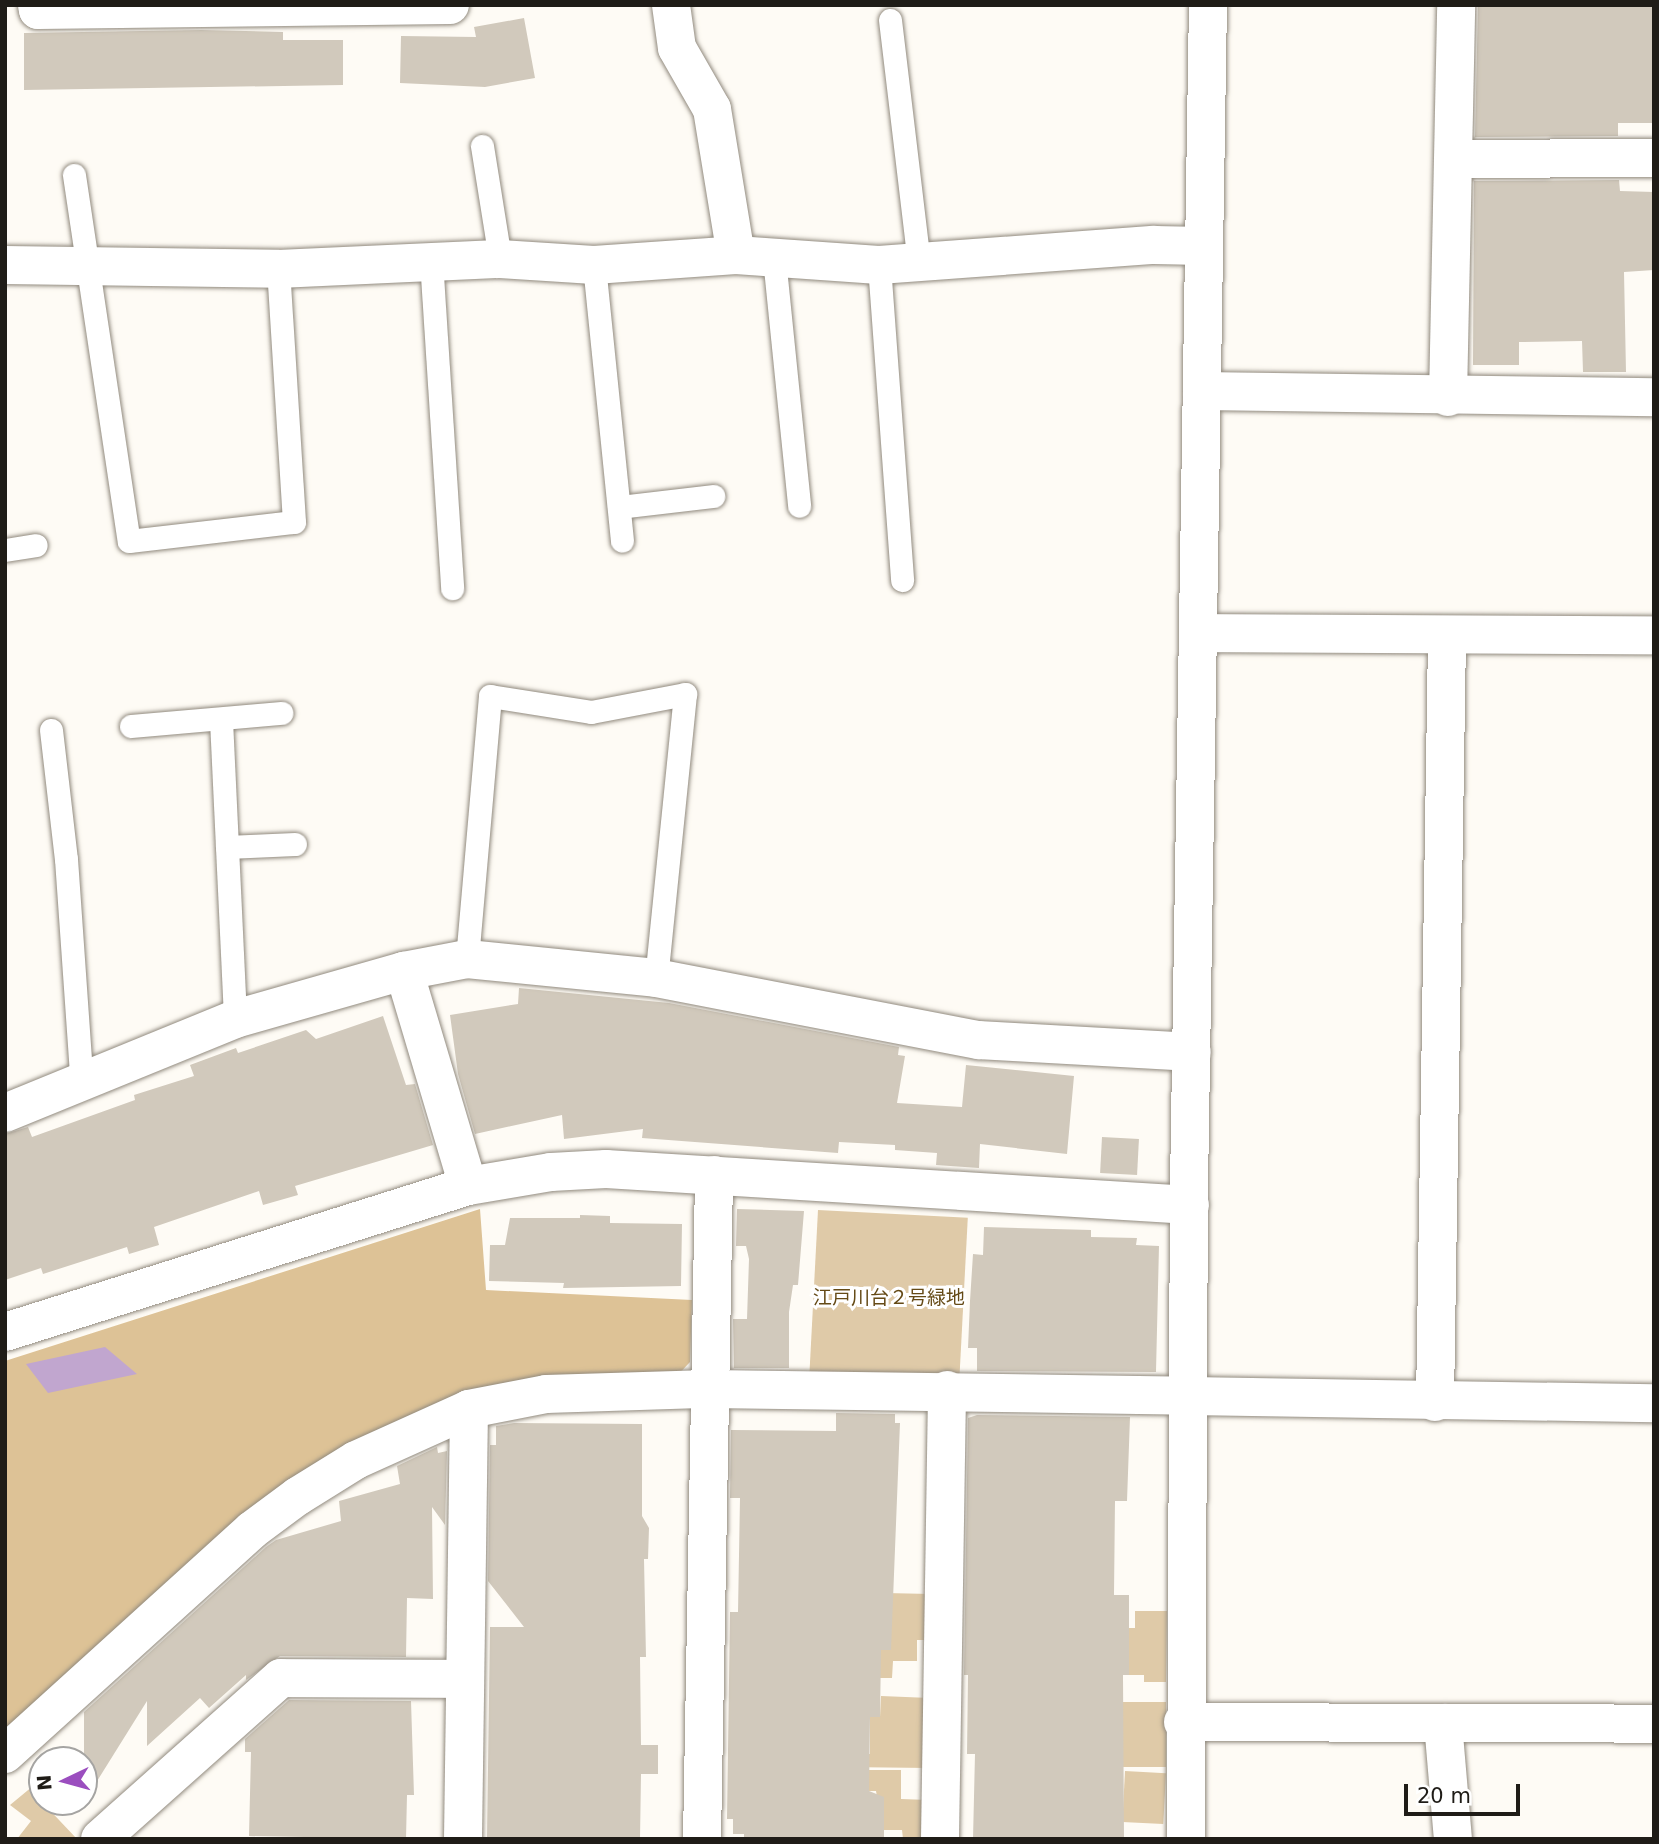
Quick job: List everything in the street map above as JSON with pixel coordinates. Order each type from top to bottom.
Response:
[{"type":"street","points":[[37,5],[38,10],[450,5]]},
{"type":"street","points":[[671,5],[677,48],[712,109],[718,132],[736,255]]},
{"type":"street","points":[[1186,1839],[1183,1722],[1208,5]]},
{"type":"street","points":[[1448,397],[1456,159],[1456,5]]},
{"type":"street","points":[[1456,159],[1654,158]]},
{"type":"street","points":[[5,265],[278,269],[431,260],[500,260],[594,265],[736,255],[880,265],[1154,245],[1204,246]]},
{"type":"street","points":[[1202,391],[1448,397],[1654,397]]},
{"type":"street","points":[[1200,633],[1654,635]]},
{"type":"street","points":[[1435,1402],[1447,636]]},
{"type":"street","points":[[5,1113],[82,1085],[235,1019],[404,971],[467,959],[656,978],[979,1040],[1192,1052]]},
{"type":"street","points":[[404,971],[468,1186]]},
{"type":"street","points":[[5,1332],[468,1186],[551,1172],[606,1169],[1190,1205]]},
{"type":"street","points":[[702,1839],[714,1175]]},
{"type":"street","points":[[5,1754],[252,1530],[298,1496],[356,1460],[469,1409],[546,1394],[709,1389],[947,1390],[1435,1402],[1654,1403]]},
{"type":"street","points":[[940,1839],[947,1390]]},
{"type":"street","points":[[463,1839],[469,1409]]},
{"type":"street","points":[[100,1839],[281,1678],[464,1679]]},
{"type":"street","points":[[1183,1722],[1654,1724]]},
{"type":"street","points":[[1443,1723],[1453,1839]]},
{"type":"lane","points":[[890,20],[919,263]]},
{"type":"lane","points":[[482,146],[500,260]]},
{"type":"lane","points":[[74,176],[129,541],[294,522],[278,269]]},
{"type":"lane","points":[[774,258],[799,506]]},
{"type":"lane","points":[[431,260],[452,588]]},
{"type":"lane","points":[[594,265],[622,541]]},
{"type":"lane","points":[[880,265],[902,580]]},
{"type":"lane","points":[[619,508],[713,496]]},
{"type":"lane","points":[[5,550],[36,545]]},
{"type":"lane","points":[[467,959],[490,696],[591,712],[685,694],[656,978]]},
{"type":"lane","points":[[131,726],[281,713]]},
{"type":"lane","points":[[221,720],[235,1019]]},
{"type":"lane","points":[[51,730],[66,859],[82,1085]]},
{"type":"lane","points":[[227,847],[295,844]]},
{"type":"green space","name":"江戸川台２号緑地","points":[[818,1210],[968,1218],[959,1384],[809,1376]]},
{"type":"green space","points":[[885,1593],[931,1594],[931,1640],[917,1640],[917,1661],[893,1661],[892,1678],[875,1678]]},
{"type":"green space","points":[[1135,1611],[1167,1611],[1166,1682],[1144,1682],[1144,1675],[1129,1675],[1129,1628],[1135,1628]]},
{"type":"green space","points":[[881,1696],[930,1698],[929,1768],[843,1767],[844,1753],[870,1754],[870,1717],[880,1717]]},
{"type":"green space","points":[[1123,1702],[1166,1702],[1166,1767],[1123,1767]]},
{"type":"green space","points":[[861,1770],[901,1770],[901,1799],[929,1800],[928,1839],[903,1839],[902,1830],[884,1830],[884,1797],[877,1797],[876,1791],[862,1791]]},
{"type":"green space","points":[[1125,1771],[1166,1773],[1163,1824],[1122,1822]]},
{"type":"green space","points":[[28,1790],[28,1816],[55,1816],[77,1839],[17,1839],[31,1821],[10,1805]]},
{"type":"shaded area","points":[[480,1209],[486,1290],[692,1300],[690,1362],[674,1379],[417,1418],[5,1738],[5,1361]]},
{"type":"shaded area","points":[[105,1347],[137,1374],[48,1393],[26,1364]]},
{"type":"building","points":[[1478,5],[1654,5],[1654,123],[1618,123],[1618,136],[1475,137]]},
{"type":"building","points":[[524,18],[535,78],[485,87],[400,83],[401,36],[476,37],[474,27]]},
{"type":"building","points":[[201,30],[283,32],[283,40],[343,40],[343,85],[24,90],[24,33]]},
{"type":"building","points":[[1619,180],[1620,191],[1654,192],[1654,270],[1624,272],[1626,372],[1583,372],[1582,341],[1519,342],[1519,365],[1473,365],[1474,181]]},
{"type":"building","points":[[519,988],[669,1003],[899,1047],[898,1055],[905,1056],[897,1103],[962,1107],[966,1065],[1074,1076],[1067,1154],[980,1144],[979,1168],[936,1165],[937,1153],[895,1150],[895,1145],[839,1142],[838,1153],[642,1138],[643,1129],[564,1139],[562,1115],[475,1134],[458,1074],[450,1015],[518,1004]]},
{"type":"building","points":[[383,1016],[406,1085],[415,1084],[433,1145],[295,1186],[298,1195],[263,1205],[259,1191],[154,1227],[159,1245],[129,1254],[127,1247],[43,1274],[41,1268],[5,1280],[5,1134],[28,1127],[32,1137],[135,1100],[134,1095],[194,1076],[190,1065],[236,1048],[238,1053],[306,1030],[316,1039]]},
{"type":"building","points":[[1102,1137],[1139,1139],[1137,1175],[1100,1173]]},
{"type":"building","points":[[737,1209],[804,1211],[798,1285],[793,1285],[789,1312],[789,1368],[734,1368],[733,1319],[747,1319],[749,1259],[746,1246],[736,1246]]},
{"type":"building","points":[[580,1215],[610,1216],[610,1223],[682,1224],[681,1286],[563,1288],[564,1283],[489,1281],[490,1245],[505,1245],[510,1218],[580,1218]]},
{"type":"building","points":[[984,1227],[1091,1230],[1091,1237],[1137,1238],[1136,1245],[1159,1246],[1156,1372],[977,1371],[977,1348],[968,1348],[970,1301],[973,1254],[983,1255]]},
{"type":"building","points":[[836,1413],[895,1414],[895,1423],[900,1423],[891,1650],[881,1650],[880,1717],[870,1717],[869,1791],[884,1797],[884,1839],[744,1839],[744,1834],[733,1834],[733,1819],[727,1819],[730,1612],[738,1612],[740,1498],[730,1498],[731,1430],[836,1431]]},
{"type":"building","points":[[977,1415],[1130,1417],[1127,1501],[1115,1501],[1114,1595],[1129,1595],[1129,1675],[1123,1675],[1124,1839],[973,1839],[975,1754],[967,1754],[968,1675],[964,1675],[968,1418]]},
{"type":"building","points":[[514,1423],[642,1424],[642,1516],[649,1528],[648,1559],[644,1559],[646,1657],[640,1657],[641,1745],[658,1745],[658,1774],[641,1774],[640,1839],[487,1839],[490,1627],[524,1627],[488,1581],[490,1445],[496,1445],[496,1426]]},
{"type":"building","points":[[437,1447],[438,1453],[447,1451],[445,1525],[432,1507],[433,1599],[407,1598],[406,1657],[280,1656],[246,1680],[246,1675],[209,1708],[200,1698],[147,1746],[147,1701],[98,1780],[98,1746],[84,1746],[84,1712],[266,1547],[276,1540],[341,1521],[339,1501],[400,1484],[397,1466]]},
{"type":"building","points":[[289,1700],[411,1701],[414,1795],[407,1795],[406,1839],[249,1836],[251,1752],[245,1752],[245,1739]]}]
